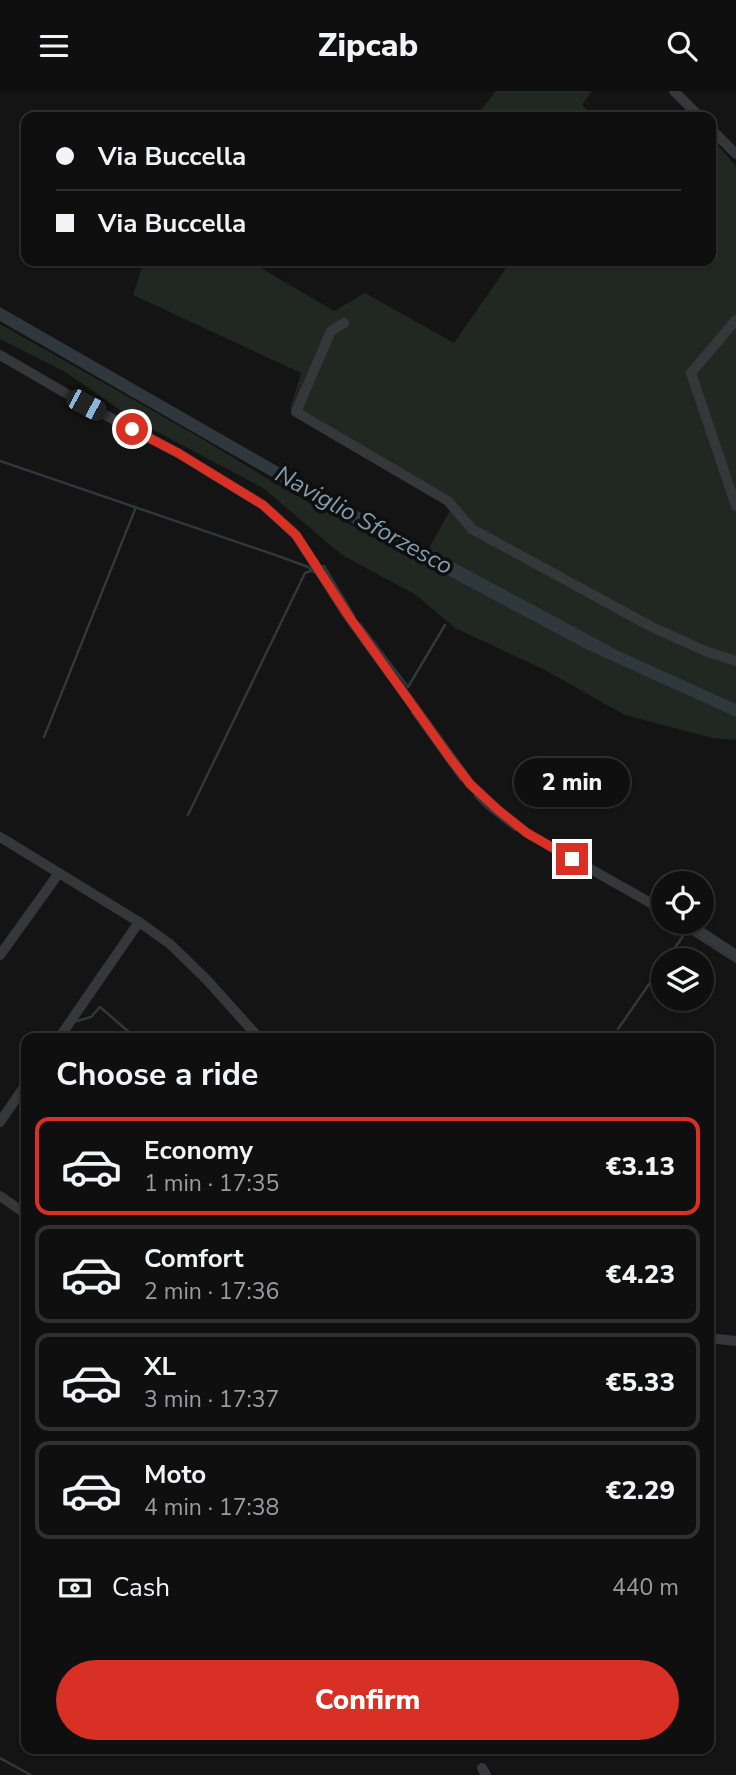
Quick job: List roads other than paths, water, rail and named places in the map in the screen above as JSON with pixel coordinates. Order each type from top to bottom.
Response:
[{"type":"street","points":[[674,91],[695,112]]},
{"type":"street","points":[[716,134],[736,154]]},
{"type":"street","points":[[736,320],[691,373],[736,506]]},
{"type":"street","points":[[344,323],[331,331],[296,412],[448,501],[472,529],[650,626],[705,651],[736,661]]},
{"type":"street","points":[[0,355],[86,405],[178,453],[263,505],[296,535],[356,627],[470,784],[527,833],[651,903]]},
{"type":"street","points":[[0,837],[139,922],[170,944],[255,1033]]},
{"type":"street","points":[[0,955],[59,873]]},
{"type":"street","points":[[61,1033],[139,922]]},
{"type":"street","points":[[704,934],[736,955]]},
{"type":"street","points":[[0,1122],[21,1091]]},
{"type":"street","points":[[0,1196],[21,1211]]},
{"type":"street","points":[[714,1339],[736,1341]]},
{"type":"water","name":"Naviglio Sforzesco","points":[[0,307],[324,493],[619,651],[736,704],[736,717],[588,650],[352,523],[0,321]]},
{"type":"waterway","points":[[0,461],[281,557],[314,572]]},
{"type":"waterway","points":[[44,737],[136,507]]},
{"type":"waterway","points":[[319,568],[324,566],[354,616]]},
{"type":"waterway","points":[[188,815],[305,573],[313,570]]},
{"type":"waterway","points":[[360,624],[408,687],[445,625]]},
{"type":"waterway","points":[[412,712],[461,780]]},
{"type":"waterway","points":[[475,796],[515,830]]},
{"type":"waterway","points":[[675,948],[684,934]]},
{"type":"waterway","points":[[693,934],[736,962]]},
{"type":"waterway","points":[[618,1029],[651,981]]},
{"type":"waterway","points":[[77,1021],[91,1017],[100,1007],[130,1033]]},
{"type":"waterway","points":[[0,1758],[31,1775]]}]
